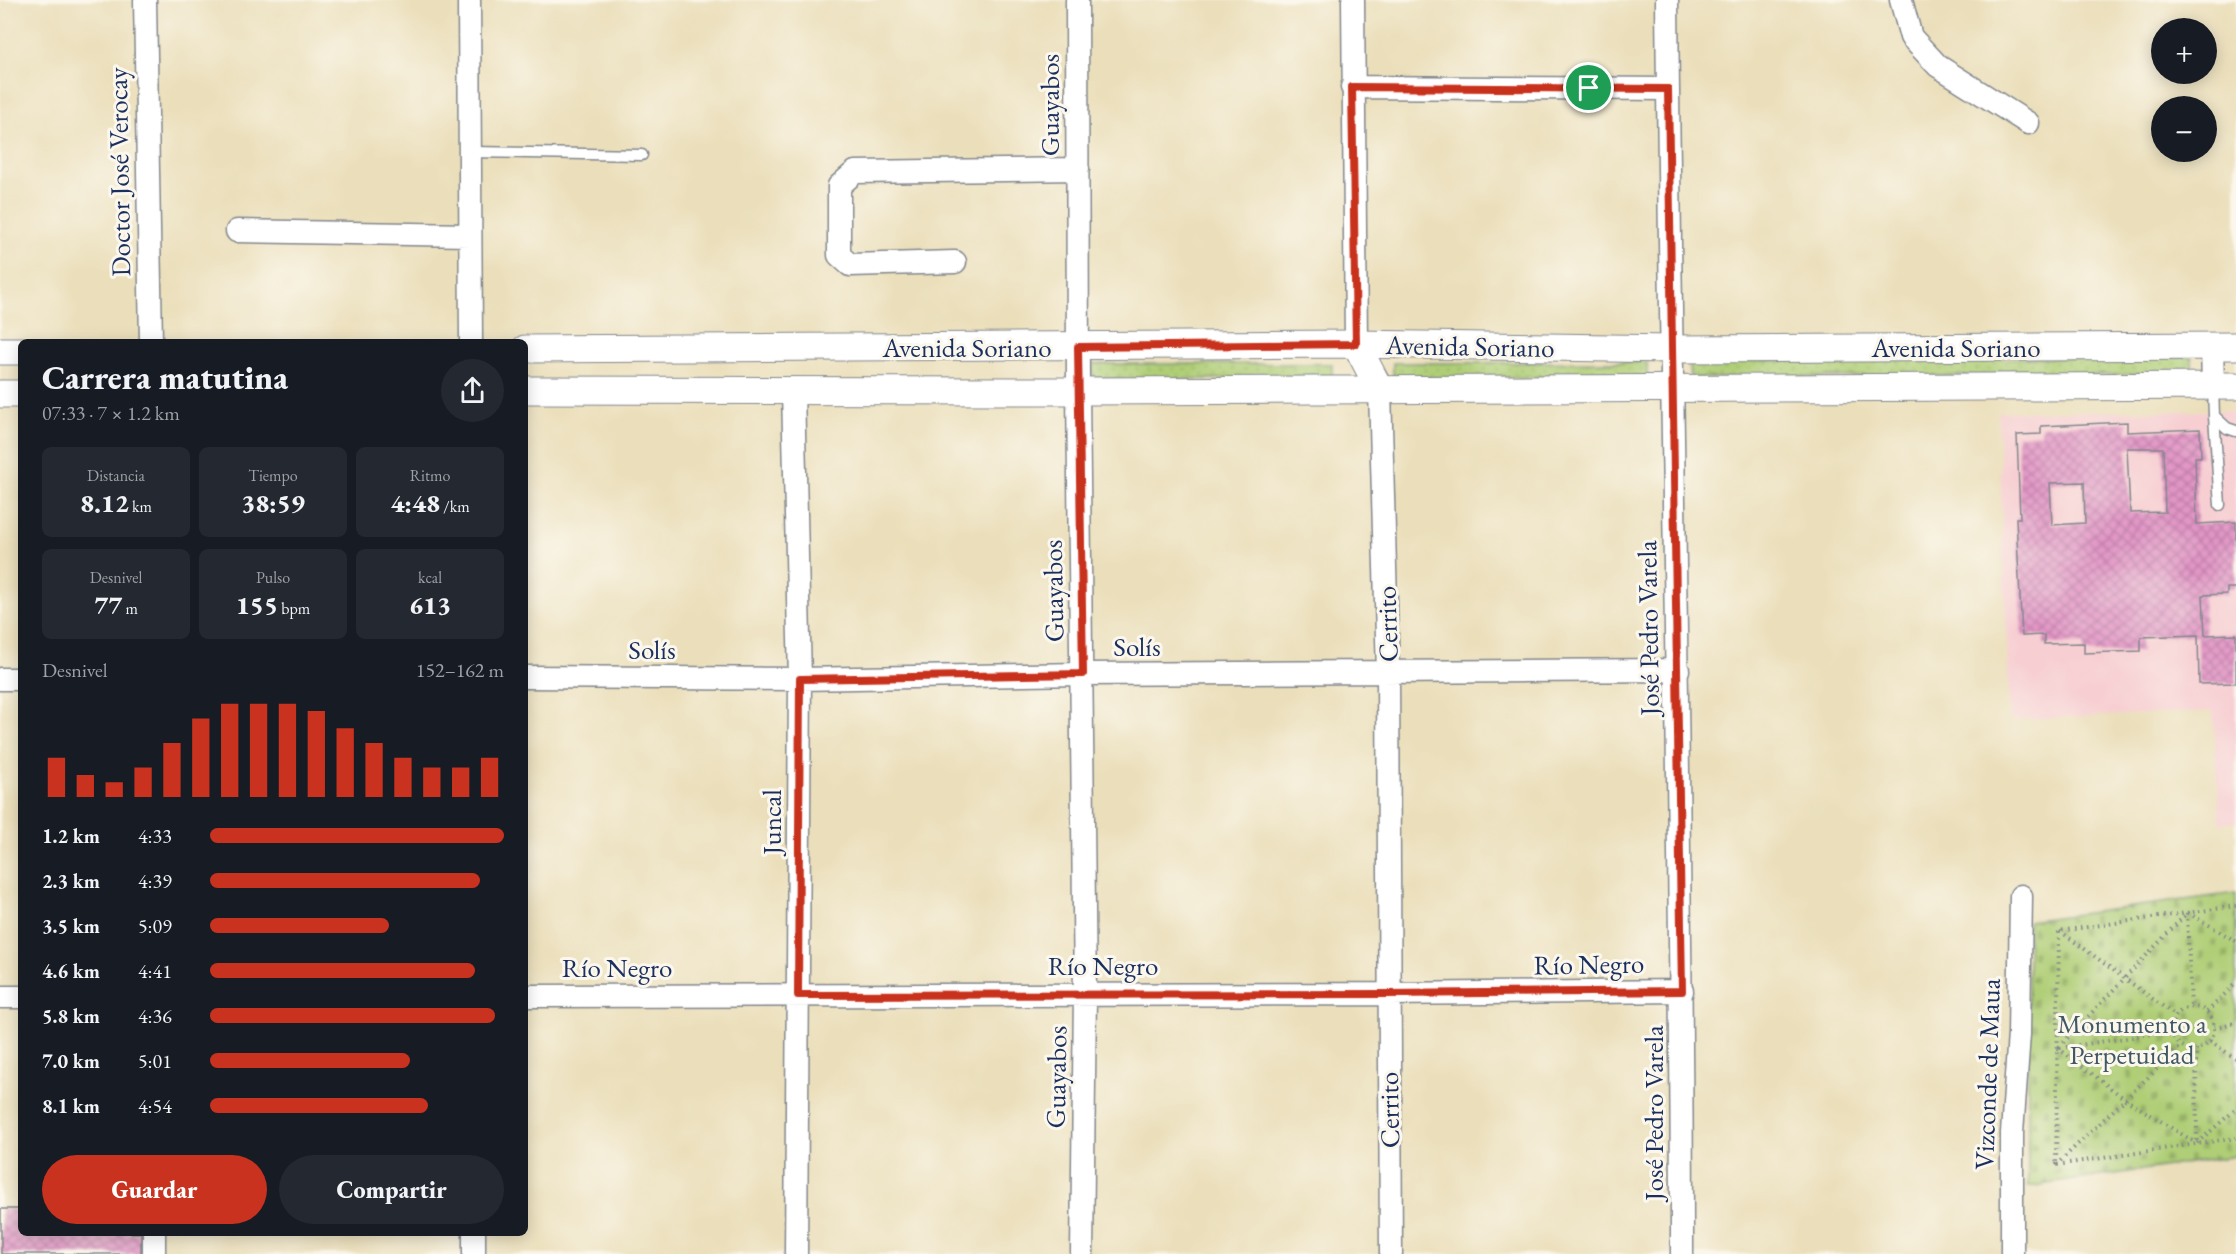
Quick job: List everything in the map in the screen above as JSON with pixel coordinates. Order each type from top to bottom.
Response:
[{"type":"street","name":"Doctor José Verocay","points":[[145,0],[151,339]]},
{"type":"street","points":[[469,0],[471,339]]},
{"type":"street","name":"Guayabos","points":[[1077,0],[1078,391],[1085,993],[1082,1254]]},
{"type":"street","name":"Cerrito","points":[[1353,0],[1356,344],[1380,390],[1388,673],[1390,1254]]},
{"type":"street","name":"José Pedro Varela","points":[[1667,0],[1671,387],[1678,670],[1682,991],[1682,1254]]},
{"type":"street","points":[[1901,0],[1911,38],[1938,66],[2028,123]]},
{"type":"street","points":[[1352,87],[1668,89]]},
{"type":"street","points":[[956,262],[850,265],[839,255],[839,186],[855,172],[1078,169]]},
{"type":"street","points":[[237,231],[470,236]]},
{"type":"street","name":"Avenida Soriano","points":[[528,349],[1356,344],[1671,349],[2224,346]]},
{"type":"street","points":[[2224,346],[2225,386]]},
{"type":"street","points":[[0,351],[18,351]]},
{"type":"street","name":"Avenida Soriano","points":[[528,390],[1078,391],[2225,386]]},
{"type":"street","name":"Juncal","points":[[793,391],[800,679],[796,1254]]},
{"type":"street","points":[[0,394],[18,394]]},
{"type":"street","name":"Solís","points":[[528,677],[800,679],[1083,674],[1678,670]]},
{"type":"street","points":[[0,679],[18,679]]},
{"type":"street","name":"Vizconde de Maua","points":[[2012,1254],[2012,1133],[2019,1034],[2021,896]]},
{"type":"street","name":"Río Negro","points":[[528,996],[1682,991]]},
{"type":"street","points":[[0,997],[18,997]]},
{"type":"street","points":[[154,1236],[154,1254]]},
{"type":"street","points":[[474,1236],[474,1254]]},
{"type":"lane","points":[[470,152],[642,155]]},
{"type":"lane","points":[[2220,505],[2214,416],[2225,386]]},
{"type":"lane","points":[[2214,416],[2227,428],[2236,431]]},
{"type":"path","points":[[2059,931],[2236,906]]},
{"type":"path","points":[[2187,912],[2236,941]]},
{"type":"path","points":[[2058,1048],[2187,912]]},
{"type":"path","points":[[2187,912],[2191,1007]]},
{"type":"path","points":[[2059,931],[2176,1016]]},
{"type":"path","points":[[2056,1165],[2059,931]]},
{"type":"path","points":[[2207,1012],[2236,983]]},
{"type":"path","points":[[2191,1007],[2207,1012],[2214,1027],[2210,1041],[2196,1049],[2181,1046],[2172,1031],[2176,1016],[2185,1008],[2191,1007]]},
{"type":"path","points":[[2214,1027],[2236,1023]]},
{"type":"path","points":[[2058,1048],[2172,1031]]},
{"type":"path","points":[[2210,1041],[2236,1059]]},
{"type":"path","points":[[2056,1165],[2181,1046]]},
{"type":"path","points":[[2058,1048],[2125,1099],[2197,1144]]},
{"type":"path","points":[[2196,1049],[2197,1144]]},
{"type":"path","points":[[2197,1144],[2236,1109]]},
{"type":"path","points":[[2056,1165],[2236,1138]]},
{"type":"shaded area","points":[[2236,411],[2236,822],[2220,823],[2213,711],[2010,720],[1998,412]]},
{"type":"green space","points":[[2192,357],[2192,374],[1690,378],[1690,361]]},
{"type":"green space","points":[[1647,362],[1647,377],[1393,378],[1393,363]]},
{"type":"green space","points":[[1093,364],[1332,364],[1332,379],[1093,379]]},
{"type":"green space","name":"Monumento a Perpetuidad","points":[[2236,893],[2236,1156],[2028,1187],[2028,921]]},
{"type":"building","points":[[2127,422],[2127,432],[2200,429],[2201,457],[2195,457],[2197,524],[2236,522],[2236,588],[2227,588],[2227,594],[2203,595],[2205,635],[2236,634],[2236,683],[2199,684],[2198,635],[2141,637],[2141,651],[2084,653],[2084,643],[2044,644],[2044,635],[2022,636],[2016,518],[2020,518],[2017,435],[2041,434],[2041,426]],"holes":[[[2127,448],[2163,448],[2165,512],[2130,513]],[[2084,482],[2085,523],[2052,525],[2050,483]]]},
{"type":"building","points":[[1,1209],[18,1209],[18,1236],[141,1236],[141,1254],[1,1254]]},
{"type":"route","points":[[1352,87],[1589,88],[1668,89],[1682,991],[798,995],[800,679],[1083,674],[1078,347],[1356,344],[1352,87]]}]
